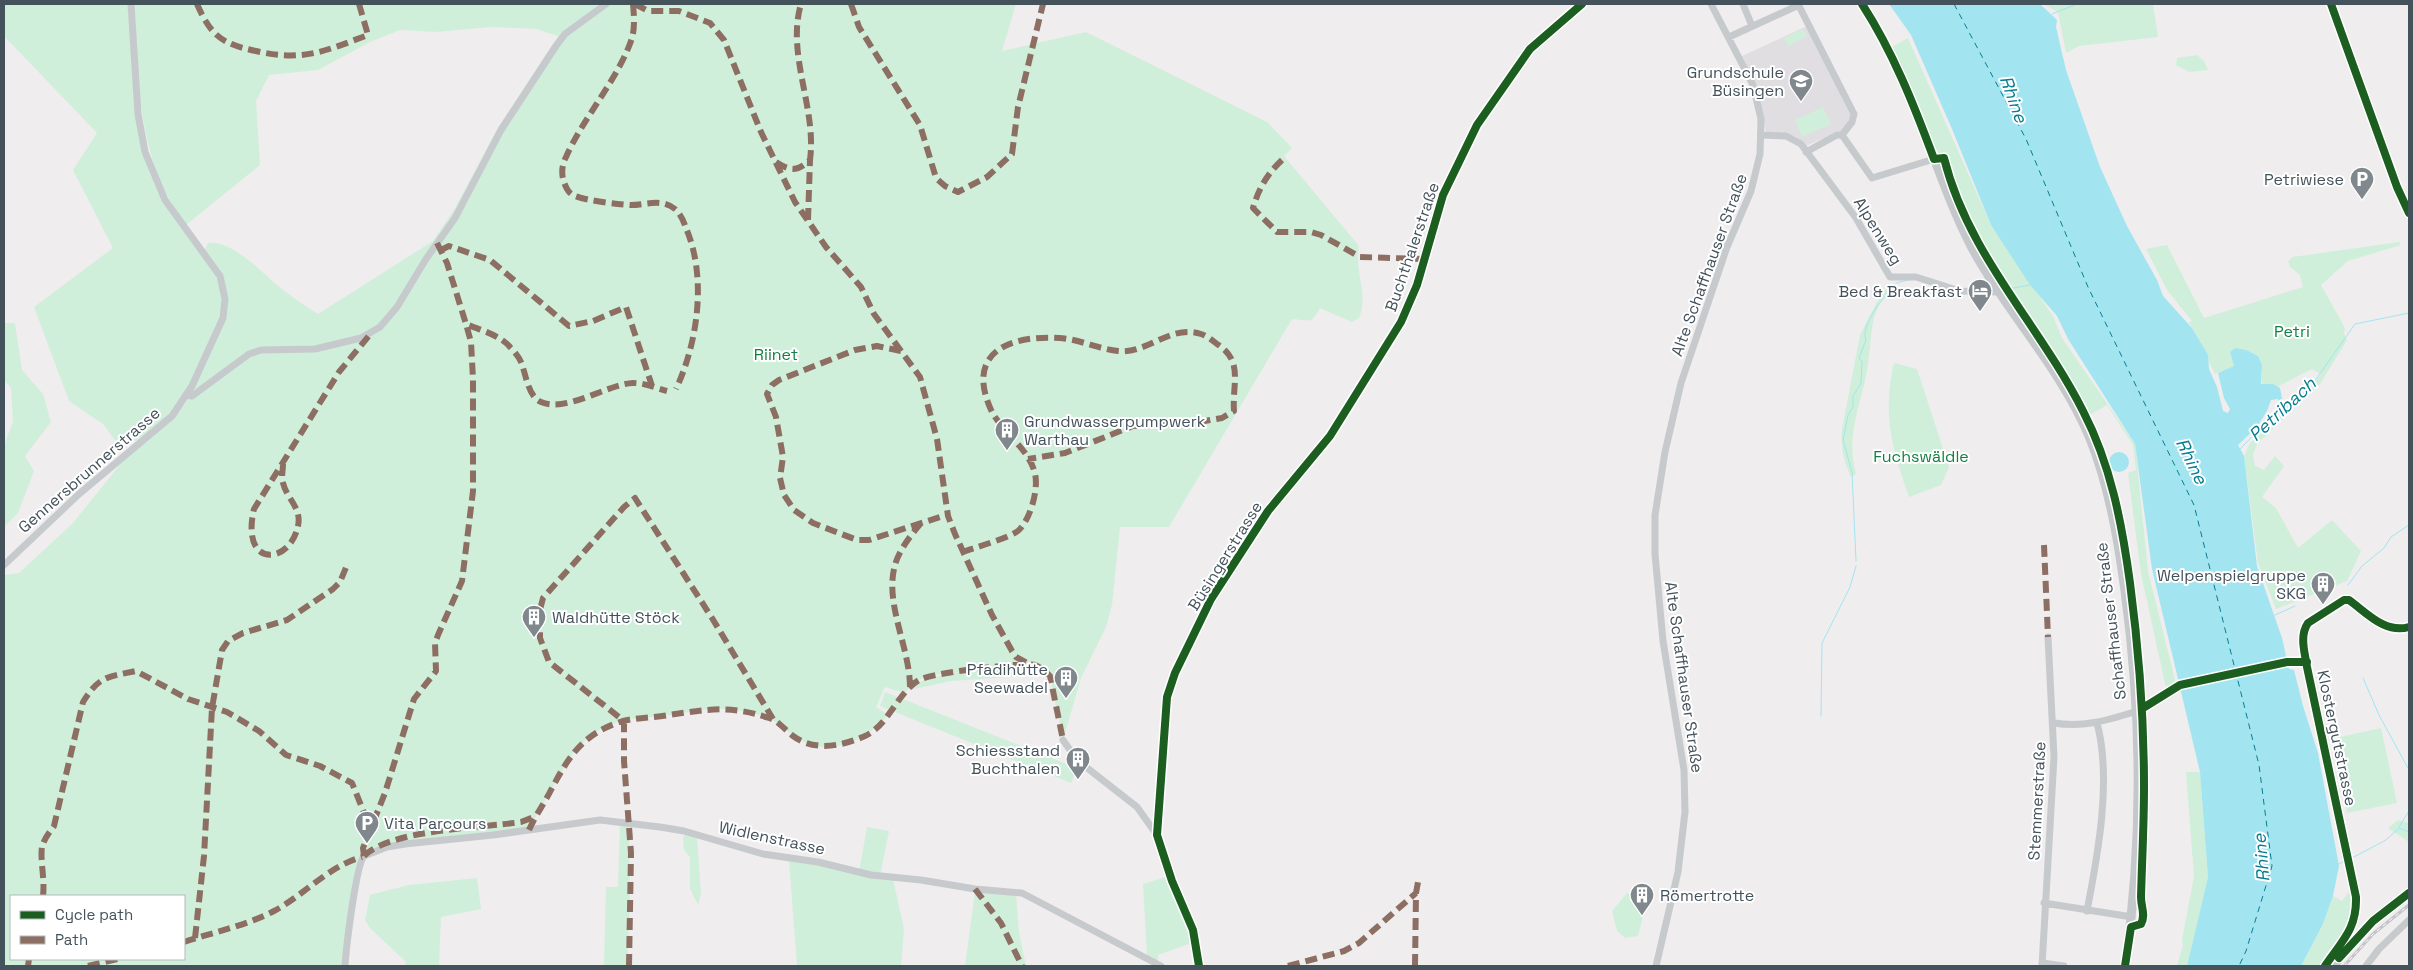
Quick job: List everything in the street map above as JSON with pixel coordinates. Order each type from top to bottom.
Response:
[{"type":"main road","name":"Schaffhauser Straße","points":[[1862,4],[1887,46],[1906,85],[1934,158],[1972,247],[1999,292],[2064,388],[2089,435],[2108,496],[2120,558],[2130,631],[2137,711],[2138,809],[2132,917],[2126,966]]},
{"type":"main road","points":[[2333,966],[2346,949],[2373,921],[2409,893]]},
{"type":"street","name":"Gennersbrunnerstrasse","points":[[4,565],[75,498],[162,426],[191,395],[220,327],[224,310],[224,293],[216,268],[165,200],[145,152],[138,114],[130,4]]},
{"type":"street","points":[[191,395],[249,354],[261,350],[315,349],[361,338],[380,327],[397,307],[426,259],[455,218],[498,137],[556,46],[565,34],[606,4]]},
{"type":"street","name":"Buchthalerstraße","points":[[1330,436],[1405,315],[1417,285],[1430,234],[1443,195],[1477,125],[1530,49],[1582,4]]},
{"type":"street","name":"Alte Schaffhauser Straße","points":[[1656,966],[1678,872],[1685,812],[1684,770],[1663,641],[1655,554],[1655,515],[1665,452],[1681,382],[1727,247],[1755,178],[1760,154],[1761,119],[1753,85],[1711,4]]},
{"type":"street","points":[[1743,4],[1752,26]]},
{"type":"street","points":[[1728,37],[1799,4],[1854,114],[1852,122],[1842,135],[1837,135],[1806,152]]},
{"type":"street","name":"Alpenweg","points":[[1761,134],[1786,136],[1801,144],[1856,218],[1890,277],[1916,277],[1960,291],[1999,292]]},
{"type":"street","points":[[1842,135],[1872,178],[1934,158]]},
{"type":"street","points":[[2394,179],[2409,213]]},
{"type":"street","name":"Büsingerstrasse","points":[[1199,966],[1193,930],[1172,881],[1158,835],[1167,697],[1175,673],[1211,600],[1268,511],[1330,436]]},
{"type":"street","name":"Klostergutstrasse","points":[[2325,966],[2353,926],[2357,915],[2356,897],[2306,662],[2304,629],[2308,623],[2344,600],[2349,600],[2384,626],[2401,629],[2409,627]]},
{"type":"street","name":"Stemmerstraße","points":[[2042,965],[2044,904],[2054,757],[2054,723],[2048,637]]},
{"type":"street","points":[[2054,723],[2069,726],[2097,723],[2137,711]]},
{"type":"street","points":[[2087,910],[2100,837],[2103,771],[2097,723]]},
{"type":"street","points":[[1063,740],[1077,760],[1137,807],[1158,835]]},
{"type":"street","name":"Widlenstrasse","points":[[345,966],[348,928],[362,857],[387,847],[405,844],[493,835],[600,820],[684,831],[763,854],[818,862],[871,874],[975,889],[1022,893],[1161,966]]},
{"type":"street","points":[[2044,904],[2132,917]]},
{"type":"street","points":[[2367,964],[2409,920]]},
{"type":"street","points":[[2042,965],[2064,966]]},
{"type":"shaded area","name":"Grundschule Büsingen","points":[[1807,26],[1852,118],[1843,130],[1806,146],[1794,136],[1766,132],[1755,86],[1742,56]]},
{"type":"green space","points":[[4,4],[128,4],[132,61],[151,176],[216,275],[221,299],[218,323],[187,391],[166,418],[141,440],[124,442],[115,440],[103,424],[69,401],[34,307],[113,248],[73,170],[97,133],[4,36]]},
{"type":"green space","name":"Riinet","points":[[132,4],[1016,4],[1002,51],[1086,32],[1267,122],[1292,148],[1284,156],[1359,246],[1358,264],[1363,300],[1362,309],[1359,318],[1352,322],[1320,308],[1312,319],[1292,319],[1169,527],[1120,527],[1112,605],[1106,627],[1081,678],[1063,740],[1050,676],[1044,669],[1029,664],[939,674],[920,679],[904,693],[885,687],[876,707],[888,715],[882,722],[859,739],[832,747],[813,746],[797,738],[768,718],[736,710],[715,709],[624,720],[593,734],[576,750],[529,830],[405,844],[364,856],[345,966],[4,966],[4,575],[19,573],[72,524],[123,461],[163,428],[185,404],[223,325],[222,274],[205,250],[208,243],[229,247],[239,253],[290,295],[318,314],[433,241],[455,208],[497,129],[558,36],[536,29],[491,27],[436,32],[400,30],[370,42],[318,70],[269,75],[256,101],[260,165],[186,225],[170,200],[158,174],[149,147],[139,91]]},
{"type":"green space","points":[[2043,4],[2153,4],[2158,37],[2079,46],[2066,53],[2058,12]]},
{"type":"green space","points":[[1803,29],[1807,36],[1788,46],[1784,38]]},
{"type":"green space","points":[[1908,38],[1991,225],[2053,316],[2062,338],[2135,444],[2148,571],[2176,684],[2166,688],[2141,574],[2128,473],[2136,470],[2133,445],[2107,405],[2088,416],[2067,377],[2014,299],[1961,205],[1949,159],[1937,152],[1892,47]]},
{"type":"green space","points":[[2197,55],[2204,61],[2208,70],[2189,72],[2176,65],[2177,58]]},
{"type":"green space","points":[[1823,107],[1831,124],[1802,137],[1795,120]]},
{"type":"green space","name":"Petri","points":[[2399,242],[2401,245],[2348,261],[2321,285],[2345,328],[2344,333],[2347,340],[2320,384],[2258,443],[2253,454],[2255,466],[2264,470],[2275,456],[2284,466],[2262,497],[2276,508],[2298,548],[2332,520],[2361,551],[2347,581],[2276,609],[2258,563],[2244,456],[2250,443],[2285,411],[2285,406],[2306,393],[2321,374],[2312,369],[2277,387],[2262,385],[2262,365],[2244,350],[2230,352],[2234,366],[2215,374],[2189,322],[2192,321],[2167,290],[2146,249],[2167,245],[2204,318],[2303,287],[2300,275],[2290,267],[2288,261],[2293,257]]},
{"type":"green space","points":[[1886,289],[1890,292],[1879,305],[1872,328],[1868,364],[1853,432],[1853,459],[1856,474],[1851,477],[1843,453],[1842,429],[1860,335]]},
{"type":"green space","points":[[4,323],[15,323],[22,370],[43,394],[51,422],[25,456],[34,471],[18,513],[4,527],[4,446],[13,421],[11,388],[4,380]]},
{"type":"green space","name":"Fuchswäldle","points":[[1894,363],[1917,369],[1949,467],[1941,485],[1909,497],[1894,447],[1889,415],[1889,399]]},
{"type":"green space","points":[[1025,666],[1026,676],[951,681],[910,690],[918,683],[946,674]]},
{"type":"green space","points":[[885,692],[1077,768],[1071,783],[880,706]]},
{"type":"green space","points":[[2381,728],[2397,803],[2347,813],[2331,739]]},
{"type":"green space","points":[[2186,772],[2200,772],[2208,877],[2187,966],[2177,966],[2183,945],[2182,939],[2194,877]]},
{"type":"green space","points":[[2398,820],[2409,823],[2409,842],[2388,828]]},
{"type":"green space","points":[[620,823],[627,825],[629,828],[630,900],[627,966],[604,966],[606,887],[618,887]]},
{"type":"green space","points":[[867,827],[889,831],[880,876],[859,872]]},
{"type":"green space","points":[[686,834],[697,837],[701,893],[698,905],[690,889],[690,857],[684,850],[683,837]]},
{"type":"green space","points":[[789,860],[893,879],[904,929],[901,966],[797,966]]},
{"type":"green space","points":[[1169,876],[1194,942],[1158,955],[1158,962],[1147,956],[1143,884]]},
{"type":"green space","points":[[477,878],[481,909],[441,917],[439,966],[406,966],[405,961],[369,927],[365,920],[370,895],[409,885]]},
{"type":"green space","points":[[2351,889],[2354,925],[2323,966],[2301,966],[2323,924],[2333,896],[2342,901]]},
{"type":"green space","points":[[975,891],[1016,894],[1019,933],[1026,966],[965,966]]},
{"type":"green space","points":[[1627,893],[1636,895],[1645,908],[1638,936],[1625,938],[1617,931],[1612,911]]},
{"type":"water","name":"Rhine","points":[[1889,4],[2040,4],[2057,20],[2056,27],[2066,70],[2100,167],[2127,226],[2157,280],[2163,296],[2192,328],[2208,355],[2209,369],[2217,387],[2223,411],[2228,413],[2230,409],[2224,398],[2218,373],[2234,366],[2230,352],[2235,348],[2246,350],[2258,356],[2262,365],[2261,384],[2273,384],[2280,388],[2283,404],[2280,406],[2278,399],[2271,400],[2267,411],[2257,427],[2238,445],[2244,456],[2257,566],[2282,638],[2289,669],[2294,670],[2318,753],[2339,866],[2333,896],[2323,924],[2301,966],[2187,966],[2208,877],[2200,772],[2152,569],[2135,444],[2068,339],[2057,316],[2030,285],[1991,225],[1911,35]]},
{"type":"water","points":[[2119,452],[2126,455],[2129,462],[2126,469],[2119,472],[2112,469],[2109,462],[2112,455]]},
{"type":"waterway","points":[[2052,14],[2077,4]]},
{"type":"waterway","points":[[1896,283],[1908,280]]},
{"type":"waterway","points":[[2008,289],[2030,285]]},
{"type":"waterway","points":[[1856,561],[1852,472],[1843,440],[1848,415],[1853,407],[1853,396],[1861,383],[1862,362],[1859,358],[1866,340],[1865,335],[1868,322],[1889,291]]},
{"type":"waterway","name":"Petribach","points":[[2240,449],[2284,404],[2300,397],[2314,382],[2355,324],[2409,313]]},
{"type":"waterway","name":"Petribach","points":[[2348,585],[2362,566],[2384,548],[2391,537],[2409,525]]},
{"type":"waterway","points":[[1821,716],[1822,643],[1850,587],[1856,566]]},
{"type":"waterway","points":[[2275,615],[2295,606]]},
{"type":"waterway","points":[[2363,678],[2379,715],[2409,770]]},
{"type":"waterway","points":[[2399,827],[2409,811]]},
{"type":"waterway","points":[[2352,858],[2386,840],[2399,828],[2409,832]]},
{"type":"waterway","points":[[2339,864],[2345,861]]},
{"type":"ferry route","points":[[1954,4],[2026,139],[2088,287],[2194,505],[2259,765],[2272,866],[2246,951],[2239,966]]},
{"type":"ferry route","points":[[2180,685],[2287,662]]},
{"type":"railway","points":[[2344,966],[2373,934],[2409,905]]},
{"type":"marked path","points":[[197,4],[207,24],[219,37],[226,41],[256,51],[287,55],[314,53],[368,35],[359,4]]},
{"type":"marked path","points":[[633,4],[634,30],[626,53],[619,68],[573,142],[562,169],[562,176],[567,189],[575,196],[625,205],[664,204],[675,209],[682,218],[693,247],[698,288],[697,309],[690,351],[676,389]]},
{"type":"marked path","points":[[635,4],[648,11],[679,11],[710,23],[724,40],[761,132],[795,202],[826,247],[861,287],[874,314],[920,377],[937,439],[948,516],[992,615],[1016,657],[1029,664]]},
{"type":"marked path","points":[[776,162],[793,169],[801,167],[810,160],[811,140],[809,121],[797,43],[797,23],[801,4]]},
{"type":"marked path","points":[[851,4],[859,27],[920,125],[936,178],[945,186],[958,192],[987,177],[1012,154],[1018,107],[1043,4]]},
{"type":"marked path","points":[[808,220],[810,160]]},
{"type":"marked path","points":[[1282,160],[1264,182],[1253,208],[1277,232],[1311,232],[1321,235],[1360,257],[1424,259]]},
{"type":"marked path","points":[[437,243],[447,263],[466,324],[495,336],[512,349],[520,360],[530,390],[541,402],[562,404],[633,383],[667,391]]},
{"type":"marked path","points":[[441,250],[449,246],[490,260],[569,326],[593,321],[626,307],[652,386]]},
{"type":"marked path","points":[[364,856],[363,848],[385,793],[414,699],[436,671],[435,643],[462,581],[473,491],[473,379],[471,342],[466,324]]},
{"type":"marked path","points":[[283,464],[282,481],[296,509],[299,520],[293,539],[286,548],[277,554],[268,555],[260,551],[254,542],[252,529],[254,509],[339,372],[372,332]]},
{"type":"marked path","points":[[962,552],[1001,539],[1019,530],[1031,510],[1035,493],[1036,477],[1031,462],[1026,454],[1021,447],[992,412],[985,392],[983,375],[987,362],[996,352],[1008,345],[1023,340],[1040,338],[1066,339],[1111,350],[1129,351],[1169,336],[1190,332],[1207,337],[1231,358],[1235,373],[1234,411],[1222,418],[1193,423],[1133,426],[1065,453],[1028,459]]},
{"type":"marked path","points":[[901,351],[877,346],[855,350],[779,380],[772,385],[767,394],[776,417],[783,457],[780,478],[784,495],[794,510],[813,523],[857,540],[869,540],[948,516]]},
{"type":"marked path","points":[[629,966],[631,853],[624,761],[624,721],[549,662],[540,638],[540,610],[543,598],[624,507],[635,498],[712,618],[773,719]]},
{"type":"marked path","points":[[910,687],[909,672],[895,610],[892,580],[899,554],[921,523]]},
{"type":"marked path","points":[[2044,545],[2048,637]]},
{"type":"marked path","points":[[195,938],[204,856],[212,708],[222,650],[228,641],[243,633],[287,620],[333,589],[340,582],[347,565]]},
{"type":"marked path","points":[[529,830],[563,768],[577,749],[594,734],[617,723],[630,720],[719,709],[743,711],[773,719],[801,741],[819,746],[838,745],[856,740],[873,731],[887,717],[911,686],[919,680],[957,671],[1027,664],[1043,669],[1050,676],[1063,740]]},
{"type":"marked path","points":[[43,895],[42,847],[54,826],[83,702],[99,682],[136,671],[188,699],[227,712],[259,731],[286,755],[320,766],[352,783],[371,830]]},
{"type":"marked path","points":[[364,856],[377,847],[415,835],[521,822],[534,817]]},
{"type":"marked path","points":[[185,942],[241,925],[274,911],[339,867],[362,857]]},
{"type":"marked path","points":[[1415,966],[1416,893],[1418,882]]},
{"type":"marked path","points":[[975,889],[1001,923],[1022,966]]},
{"type":"marked path","points":[[1288,966],[1344,951],[1359,943],[1416,893]]},
{"type":"marked path","points":[[28,966],[29,960]]},
{"type":"marked path","points":[[88,966],[114,960]]},
{"type":"cycle path","points":[[1199,966],[1193,930],[1172,881],[1157,835],[1167,697],[1175,673],[1211,599],[1268,511],[1330,436],[1401,322],[1417,285],[1443,195],[1477,125],[1530,49],[1582,4]]},
{"type":"cycle path","points":[[1862,4],[1884,41],[1902,79],[1934,159],[1944,158],[1955,193],[1987,258],[2046,348],[2083,411],[2101,452],[2114,495],[2123,539],[2133,608],[2144,761],[2141,897],[2143,917],[2141,924],[2131,927],[2125,966]]},
{"type":"cycle path","points":[[2331,4],[2397,187],[2409,213]]},
{"type":"cycle path","points":[[2325,966],[2343,942],[2351,926],[2356,908],[2356,897],[2307,667],[2303,645],[2305,628],[2308,623],[2344,600],[2349,600],[2384,625],[2392,628],[2409,627]]},
{"type":"cycle path","points":[[2143,708],[2180,685],[2287,662],[2307,662]]},
{"type":"cycle path","points":[[2339,958],[2373,921],[2409,893]]},
{"type":"place","name":"Grundschule Büsingen","points":[[1801,102]]},
{"type":"place","name":"Petriwiese","points":[[2362,200]]},
{"type":"place","name":"Bed & Breakfast","points":[[1980,312]]},
{"type":"place","name":"Grundwasserpumpwerk Warthau","points":[[1007,451]]},
{"type":"place","name":"Welpenspielgruppe SKG","points":[[2323,605]]},
{"type":"place","name":"Waldhütte Stöck","points":[[534,638]]},
{"type":"place","name":"Pfadihütte Seewadel","points":[[1066,699]]},
{"type":"place","name":"Schiessstand Buchthalen","points":[[1078,780]]},
{"type":"place","name":"Vita Parcours","points":[[367,844]]},
{"type":"place","name":"Römertrotte","points":[[1642,916]]}]
